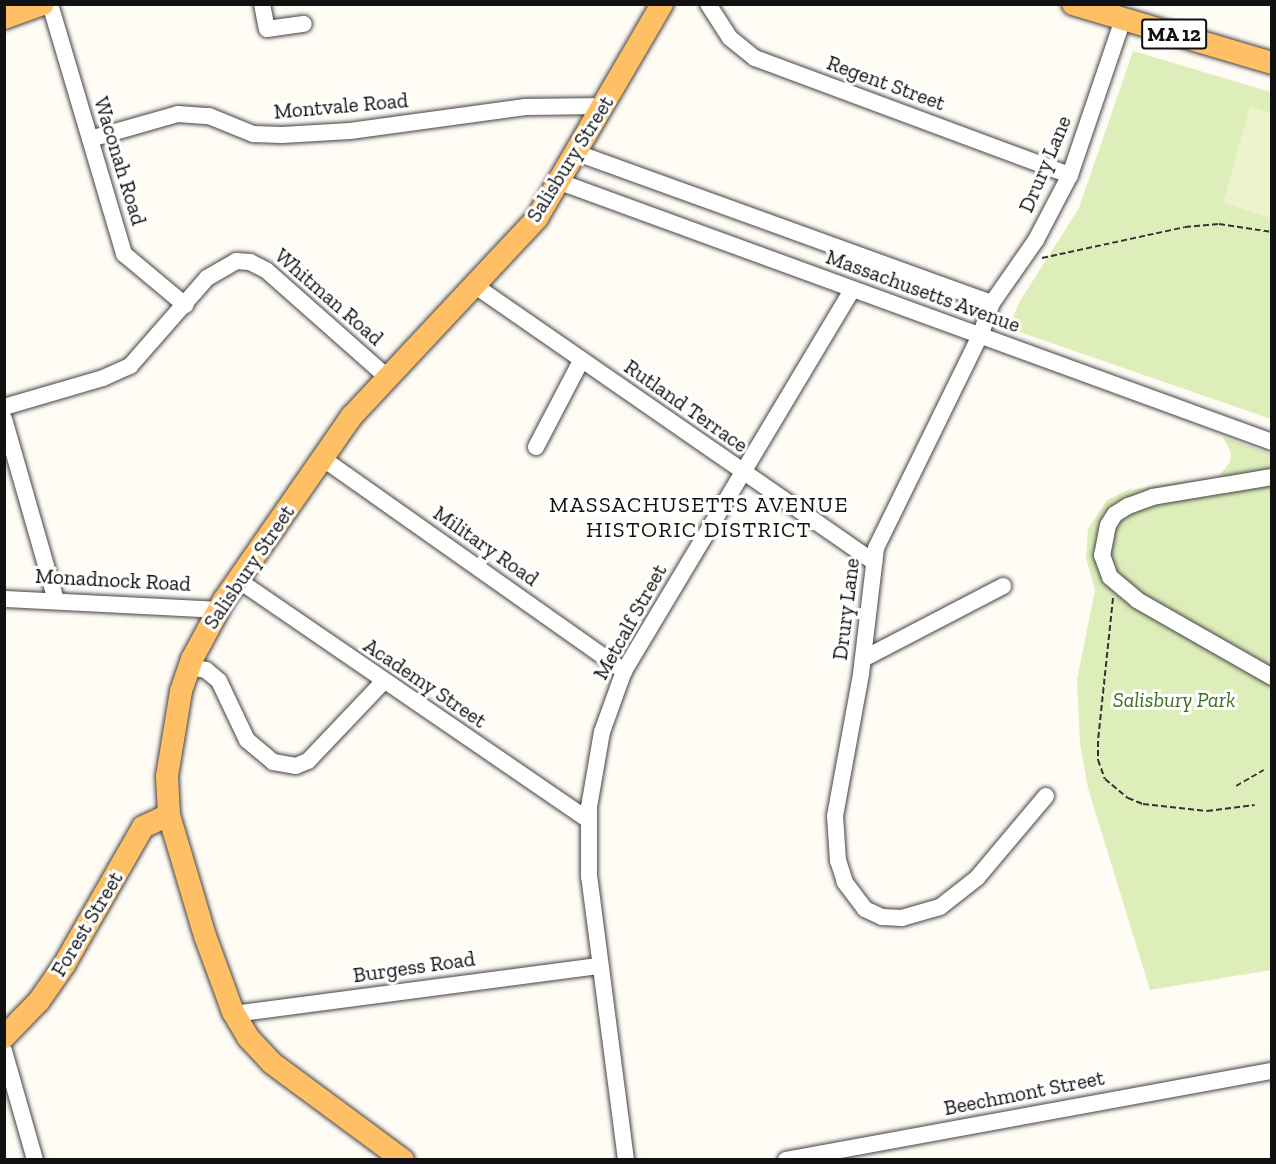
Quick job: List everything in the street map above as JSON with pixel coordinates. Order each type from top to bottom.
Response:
[{"type":"main road","points":[[4,18],[43,4]]},
{"type":"main road","name":"Salisbury Street","points":[[403,1160],[272,1063],[234,1014],[205,936],[169,815],[169,760],[189,667],[218,610],[322,458],[386,376],[537,218],[662,4]]},
{"type":"main road","name":"MA 12","points":[[1073,4],[1272,63]]},
{"type":"main road","name":"Forest Street","points":[[4,1037],[39,1001],[64,965],[143,827],[169,815]]},
{"type":"street","name":"Waconah Road","points":[[50,4],[124,254],[185,305]]},
{"type":"street","points":[[262,4],[267,29],[304,24]]},
{"type":"street","name":"Regent Street","points":[[708,4],[730,38],[755,58],[1070,175]]},
{"type":"street","name":"Drury Lane","points":[[1046,796],[977,878],[954,899],[902,918],[882,917],[865,909],[850,892],[841,872],[835,816],[863,659],[874,562],[880,539],[980,336],[992,303],[1028,252],[1070,175],[1123,19]]},
{"type":"street","name":"Montvale Road","points":[[90,139],[178,114],[210,116],[244,131],[268,136],[350,130],[525,107],[604,106]]},
{"type":"street","name":"Massachusetts Avenue","points":[[577,153],[992,303]]},
{"type":"street","name":"Massachusetts Avenue","points":[[560,182],[1272,442]]},
{"type":"street","name":"Whitman Road","points":[[4,407],[103,378],[130,366],[218,269],[236,261],[250,262],[266,270],[386,376]]},
{"type":"street","name":"Rutland Terrace","points":[[474,285],[742,473],[874,562]]},
{"type":"street","name":"Metcalf Street","points":[[626,1160],[590,889],[588,820],[597,750],[624,671],[852,290]]},
{"type":"street","points":[[536,447],[581,361]]},
{"type":"street","points":[[4,419],[56,600]]},
{"type":"street","name":"Military Road","points":[[322,458],[624,671]]},
{"type":"street","points":[[1272,477],[1153,497],[1115,514],[1102,540],[1102,555],[1110,577],[1118,586],[1272,677]]},
{"type":"street","name":"Academy Street","points":[[238,580],[383,682],[588,820]]},
{"type":"street","points":[[863,659],[1003,586]]},
{"type":"street","name":"Monadnock Road","points":[[4,598],[218,610]]},
{"type":"street","points":[[189,667],[206,670],[219,681],[247,740],[273,762],[296,766],[308,761],[383,682]]},
{"type":"street","name":"Burgess Road","points":[[234,1014],[600,966]]},
{"type":"street","points":[[4,1051],[35,1160]]},
{"type":"street","name":"Beechmont Street","points":[[786,1160],[1272,1071]]},
{"type":"path","points":[[1028,252],[1039,259],[1139,235],[1218,224],[1272,232]]},
{"type":"path","points":[[1118,586],[1113,598],[1098,741],[1098,760],[1105,779],[1128,798],[1143,804],[1207,811],[1255,805]]},
{"type":"path","points":[[1236,786],[1264,770]]},
{"type":"green space","points":[[1133,51],[1271,92],[1271,419],[1008,328],[1020,301],[1079,208]]},
{"type":"green space","points":[[1250,107],[1271,113],[1271,218],[1223,203]]},
{"type":"green space","name":"Salisbury Park","points":[[1223,437],[1271,454],[1271,970],[1150,990],[1088,788],[1080,744],[1077,680],[1095,590],[1086,558],[1088,529],[1107,500],[1128,490],[1218,477],[1230,462],[1231,453]]},
{"type":"district","name":"MASSACHUSETTS AVENUE HISTORIC DISTRICT","points":[[699,516]]}]
